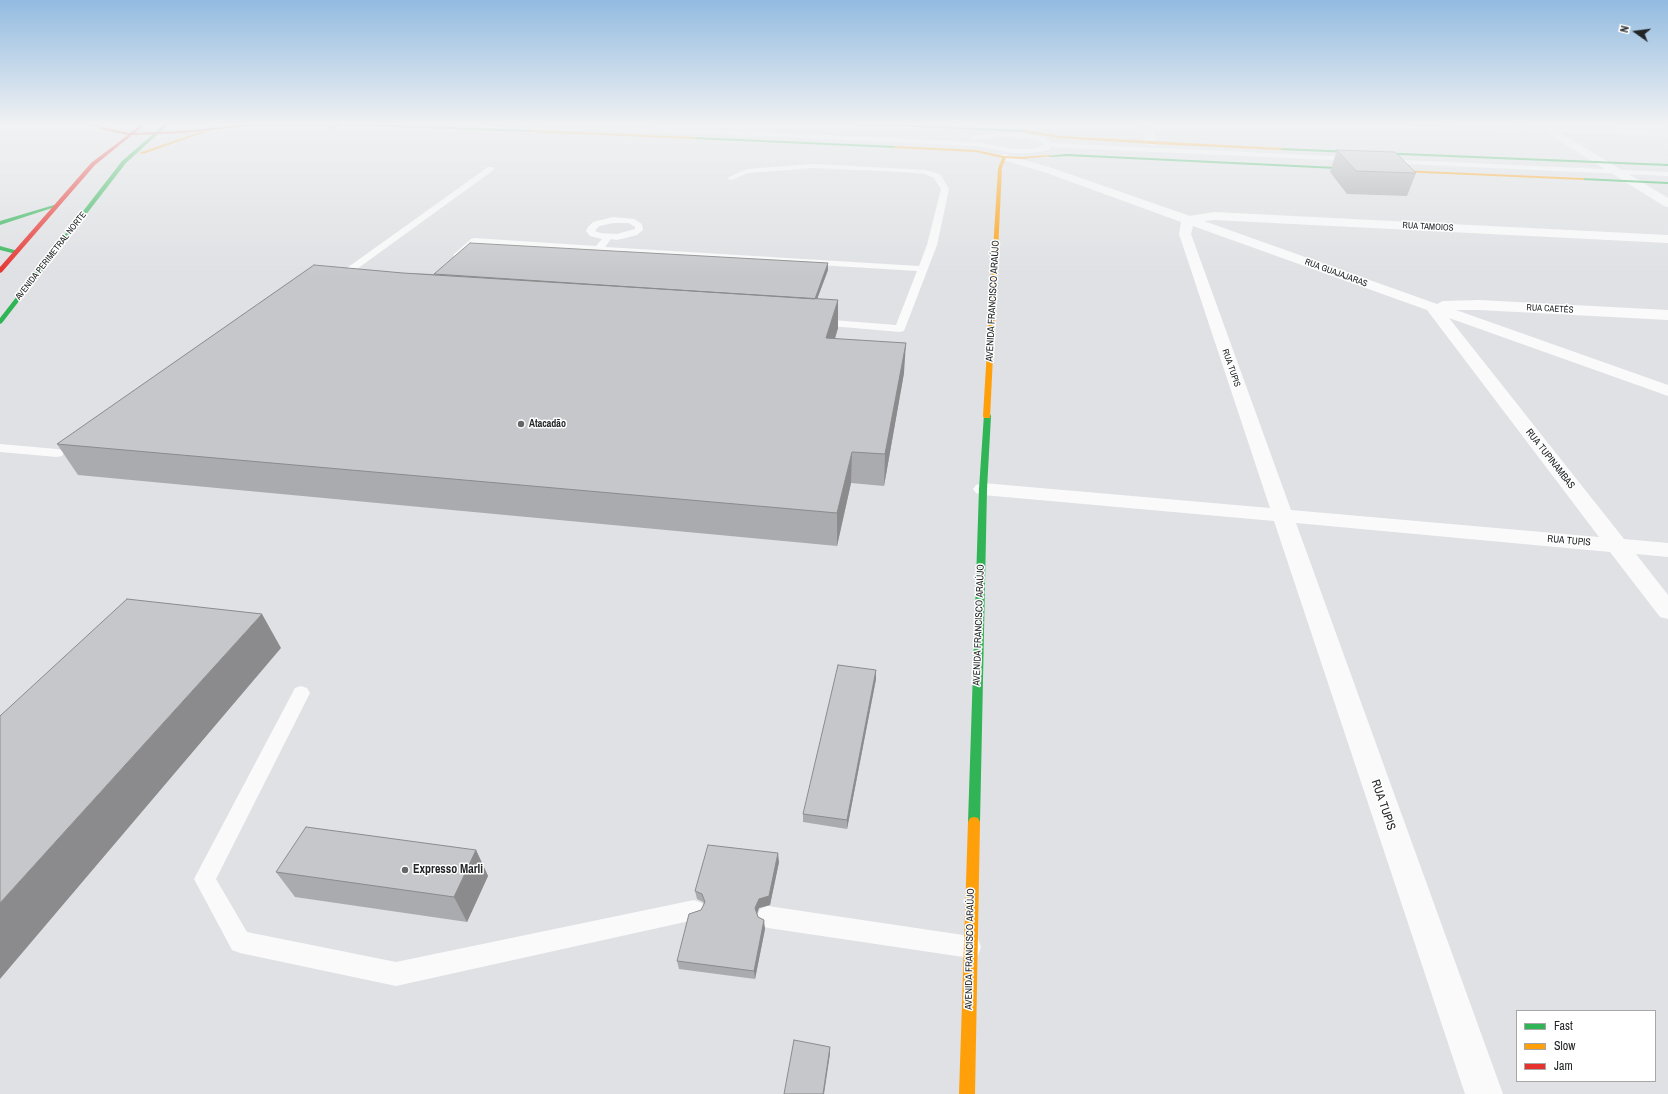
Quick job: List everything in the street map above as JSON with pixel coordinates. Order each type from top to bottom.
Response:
[{"type":"main road","points":[[0,271],[84,174]]},
{"type":"main road","name":"AVENIDA PERIMETRAL NORTE","points":[[0,322],[115,174]]},
{"type":"main road","name":"AVENIDA FRANCISCO ARAÚJO","points":[[967,1094],[982,489],[1000,174]]},
{"type":"main road","points":[[1482,174],[1668,183]]},
{"type":"main road","points":[[0,222],[56,206]]},
{"type":"main road","points":[[0,248],[16,252]]},
{"type":"street","name":"RUA GUAJAJARAS","points":[[1060,174],[1668,391]]},
{"type":"street","points":[[1623,174],[1668,203]]},
{"type":"street","name":"RUA TAMOIOS","points":[[1188,220],[1214,216],[1668,239]]},
{"type":"street","name":"RUA TUPIS","points":[[1188,220],[1185,234],[1484,1094]]},
{"type":"street","name":"RUA CAETÉS","points":[[1432,307],[1479,305],[1668,315]]},
{"type":"street","name":"RUA TUPINAMBAS","points":[[1432,307],[1668,610]]},
{"type":"street","name":"RUA TUPIS","points":[[982,489],[1618,545]]},
{"type":"street","points":[[1618,545],[1668,550]]},
{"type":"lane","points":[[333,289],[484,174]]},
{"type":"lane","points":[[731,178],[740,174]]},
{"type":"lane","points":[[808,322],[900,329],[932,245],[945,189],[937,176],[932,174]]},
{"type":"lane","points":[[598,249],[607,238],[634,233],[639,230],[639,226],[631,221],[613,220],[596,224],[592,227],[590,231],[593,234],[607,238]]},
{"type":"lane","points":[[452,260],[474,241],[923,269]]},
{"type":"lane","points":[[0,448],[57,453]]},
{"type":"lane","points":[[301,692],[204,880],[240,942],[396,974],[694,910]]},
{"type":"lane","points":[[768,917],[970,948]]},
{"type":"building","points":[[470,243],[828,263],[815,299],[434,274]]},
{"type":"building","name":"Atacadão","points":[[314,265],[403,273],[838,300],[826,338],[906,343],[885,454],[852,452],[837,513],[57,444]]},
{"type":"building","points":[[127,599],[262,614],[0,903],[0,716]]},
{"type":"building","points":[[838,665],[876,670],[847,820],[803,814]]},
{"type":"building","points":[[306,827],[476,850],[454,897],[276,872]]},
{"type":"building","points":[[708,845],[778,853],[769,896],[759,899],[755,908],[758,917],[764,920],[754,971],[677,961],[689,914],[701,910],[705,902],[702,894],[695,891]]},
{"type":"building","points":[[794,1040],[830,1047],[823,1094],[784,1094]]},
{"type":"traffic: fast","points":[[0,322],[115,174]]},
{"type":"traffic: fast","points":[[1583,179],[1668,183]]},
{"type":"traffic: fast","points":[[0,223],[56,206]]},
{"type":"traffic: fast","points":[[0,248],[16,252]]},
{"type":"traffic: fast","points":[[974,822],[983,489],[987,416]]},
{"type":"traffic: slow","points":[[987,416],[1000,174]]},
{"type":"traffic: slow","points":[[1470,174],[1583,179]]},
{"type":"traffic: slow","points":[[967,1094],[974,822]]},
{"type":"traffic: jam","points":[[0,271],[84,174]]},
{"type":"place","name":"Atacadão","points":[[521,424]]},
{"type":"place","name":"Expresso Marli","points":[[405,870]]}]
